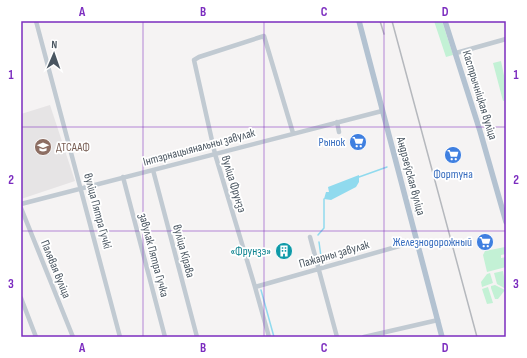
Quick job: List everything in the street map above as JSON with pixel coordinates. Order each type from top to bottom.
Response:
[{"type":"main road","name":"Андрэеўская вуліца","points":[[359,21],[442,337]]},
{"type":"main road","name":"Кастрычніцкая вуліца","points":[[445,21],[456,53],[506,222]]},
{"type":"street","name":"вуліца Пятра Гучкі","points":[[36,21],[120,337]]},
{"type":"street","name":"вуліца Фрунзэ","points":[[269,337],[256,287],[215,154],[194,60],[199,57],[264,36],[292,133]]},
{"type":"street","points":[[456,53],[506,39]]},
{"type":"street","name":"Інтэрнацыянальны завулак","points":[[21,204],[382,111]]},
{"type":"street","points":[[337,122],[339,132]]},
{"type":"street","name":"вуліца Кірава","points":[[153,170],[197,337]]},
{"type":"street","name":"завулак Пятра Гучка","points":[[123,177],[165,337]]},
{"type":"street","name":"Палявая вуліца","points":[[21,208],[73,337]]},
{"type":"street","points":[[310,237],[337,337]]},
{"type":"street","name":"Пажарны завулак","points":[[256,287],[417,241]]},
{"type":"street","points":[[21,298],[36,337]]},
{"type":"street","points":[[364,337],[438,320]]},
{"type":"shaded area","name":"ДТСААФ","points":[[50,105],[75,181],[21,199],[21,114]]},
{"type":"green space","points":[[434,21],[442,21],[453,55],[446,57]]},
{"type":"green space","points":[[501,61],[506,85],[506,100],[503,101],[493,63]]},
{"type":"green space","points":[[505,247],[506,254],[501,255],[501,258],[506,257],[506,267],[487,272],[483,255],[485,251]]},
{"type":"green space","points":[[503,271],[506,289],[497,284],[494,273]]},
{"type":"green space","points":[[490,273],[493,283],[482,287],[481,282],[487,274]]},
{"type":"green space","points":[[495,285],[505,290],[498,299],[495,299],[491,288],[491,286]]},
{"type":"green space","points":[[488,287],[493,303],[487,304],[482,289]]},
{"type":"water","points":[[359,175],[359,182],[356,187],[331,200],[324,199],[326,192],[329,192],[328,187]]},
{"type":"waterway","points":[[359,177],[387,167]]},
{"type":"waterway","points":[[318,235],[324,228],[324,199]]},
{"type":"waterway","points":[[319,242],[322,264]]},
{"type":"waterway","points":[[261,290],[274,337]]},
{"type":"railway","points":[[380,21],[384,34]]},
{"type":"railway","points":[[392,21],[477,337]]},
{"type":"place","name":"Рынок","points":[[358,142]]},
{"type":"place","name":"ДТСААФ","points":[[43,147]]},
{"type":"place","name":"Фортуна","points":[[453,155]]},
{"type":"place","name":"Железнодорожный","points":[[485,242]]},
{"type":"place","name":"«Фрунзэ»","points":[[284,251]]}]
